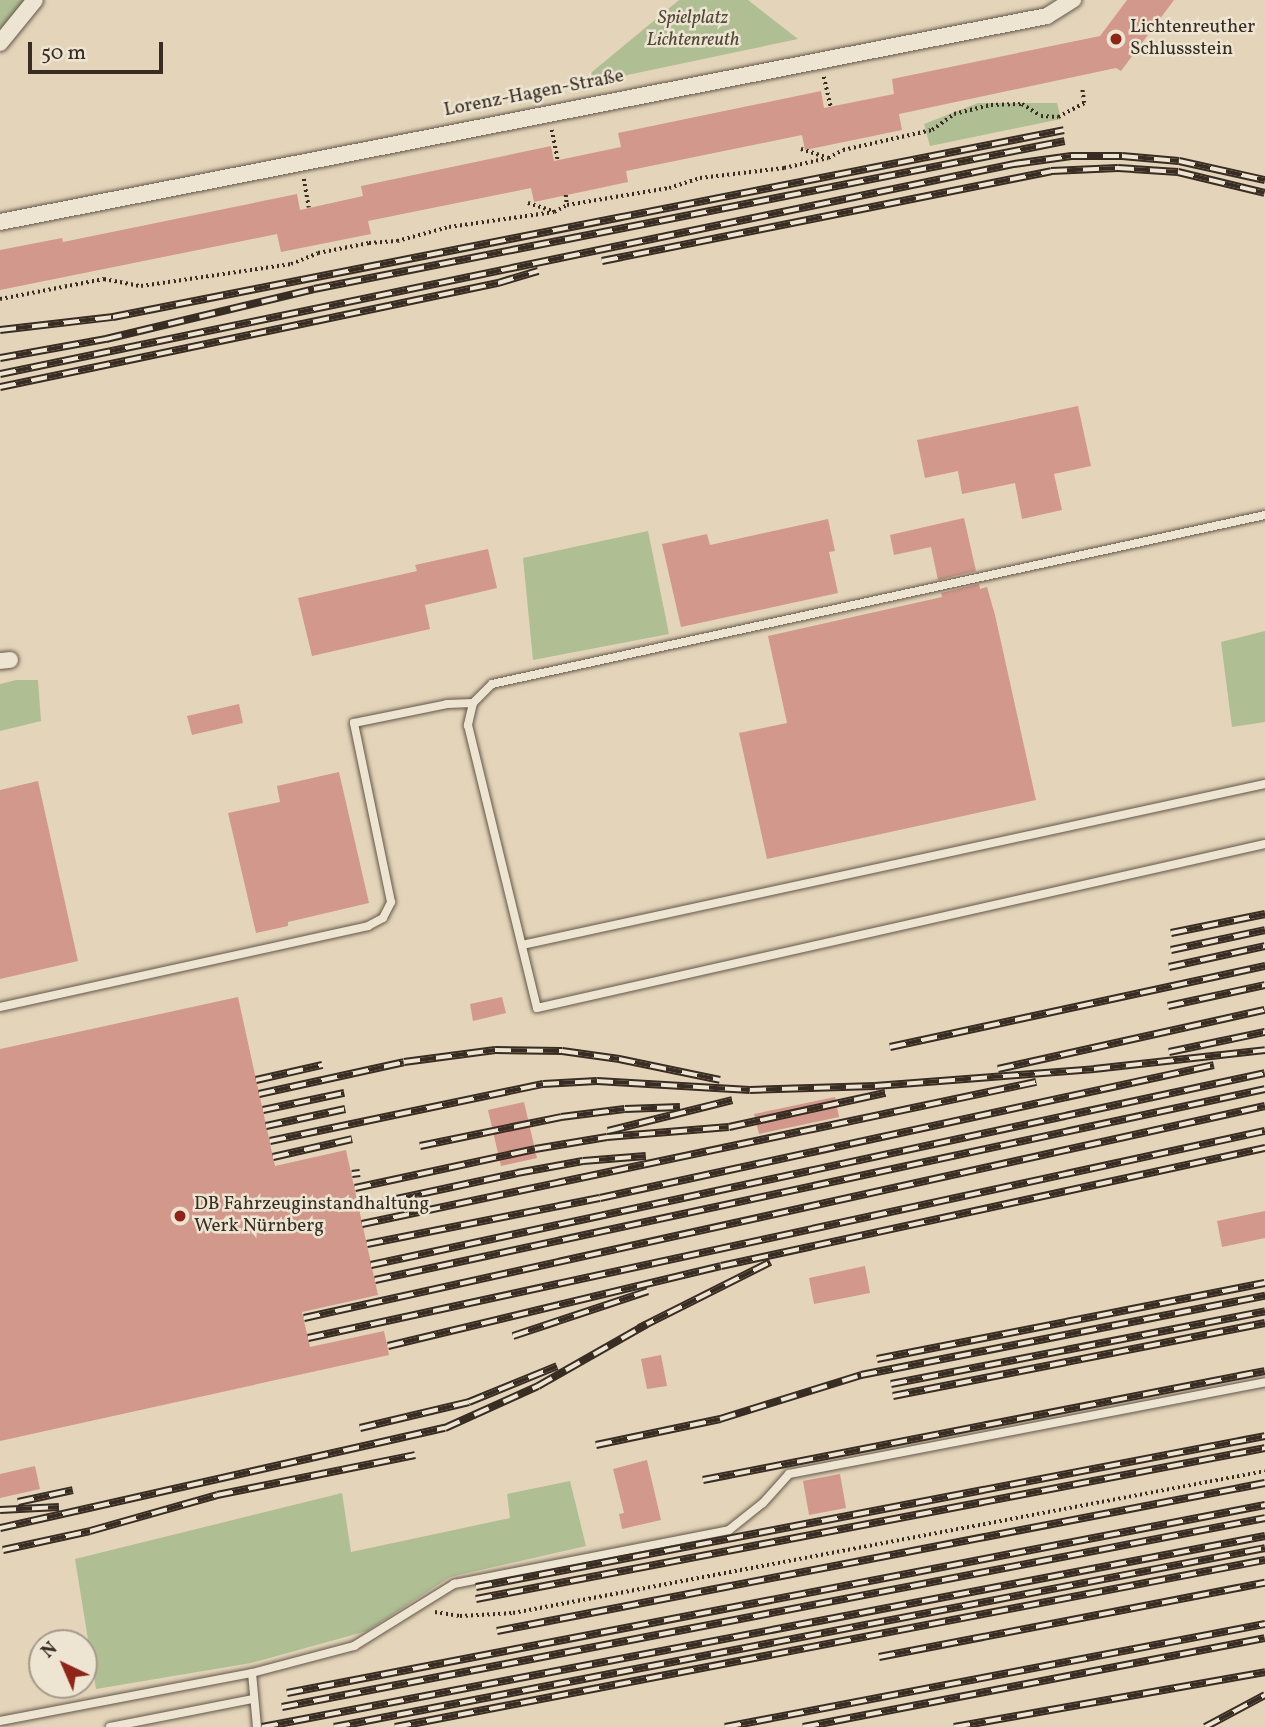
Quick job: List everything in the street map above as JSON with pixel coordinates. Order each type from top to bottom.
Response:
[{"type":"street","points":[[0,43],[35,0]]},
{"type":"street","name":"Lorenz-Hagen-Straße","points":[[0,222],[1047,16],[1073,0]]},
{"type":"lane","points":[[1265,515],[492,684],[473,703],[468,725],[537,1008],[1265,844]]},
{"type":"lane","points":[[0,1007],[368,926],[383,918],[391,902],[354,723],[447,704],[473,703]]},
{"type":"lane","points":[[522,945],[1265,784]]},
{"type":"lane","points":[[0,1721],[251,1673],[354,1646],[454,1584],[729,1530],[763,1503],[789,1474],[1265,1382]]},
{"type":"lane","points":[[251,1673],[257,1727]]},
{"type":"lane","points":[[110,1727],[253,1699]]},
{"type":"path","points":[[824,77],[831,107]]},
{"type":"path","points":[[0,299],[104,279],[141,286],[291,264],[318,253],[369,243],[397,241],[449,227],[554,212],[567,205],[669,188],[700,178],[783,168],[828,158],[843,150],[932,130],[954,114],[990,105],[1022,104],[1041,116],[1058,117],[1084,103],[1082,88]]},
{"type":"path","points":[[552,130],[558,160]]},
{"type":"path","points":[[841,143],[843,150]]},
{"type":"path","points":[[801,149],[828,158]]},
{"type":"path","points":[[304,179],[309,208]]},
{"type":"path","points":[[566,195],[567,205]]},
{"type":"path","points":[[528,203],[554,212]]},
{"type":"path","points":[[317,245],[318,253]]},
{"type":"path","points":[[416,1608],[460,1616],[513,1613],[1265,1471]]},
{"type":"green space","points":[[0,0],[25,0],[0,30]]},
{"type":"green space","name":"Spielplatz Lichtenreuth","points":[[679,0],[748,0],[798,39],[575,86]]},
{"type":"green space","points":[[978,103],[1057,103],[1061,119],[930,146],[924,124]]},
{"type":"green space","points":[[648,531],[669,634],[533,660],[523,558]]},
{"type":"green space","points":[[1265,631],[1265,722],[1232,727],[1221,642]]},
{"type":"green space","points":[[16,680],[38,680],[41,721],[0,731],[0,684]]},
{"type":"green space","points":[[570,1481],[586,1546],[450,1577],[367,1631],[251,1663],[98,1689],[98,1629],[86,1629],[75,1559],[342,1493],[351,1552],[510,1518],[507,1494]]},
{"type":"building","points":[[1127,0],[1174,0],[1121,71],[1116,68],[899,114],[902,130],[805,150],[802,135],[626,171],[628,182],[534,202],[531,188],[368,221],[371,234],[281,252],[277,234],[0,290],[0,250],[62,238],[63,242],[297,194],[300,210],[363,196],[361,186],[551,146],[554,161],[621,147],[618,133],[821,91],[824,108],[894,94],[892,79],[1100,36]]},
{"type":"building","points":[[1078,406],[1091,466],[1054,474],[1062,510],[1022,519],[1015,483],[962,494],[958,471],[925,478],[917,440]]},
{"type":"building","points":[[964,518],[976,571],[938,580],[931,547],[894,555],[890,535]]},
{"type":"building","points":[[828,519],[835,551],[829,552],[838,593],[681,627],[662,544],[707,534],[710,545]]},
{"type":"building","points":[[488,549],[497,588],[425,605],[430,629],[312,656],[298,598],[417,571],[415,565]]},
{"type":"building","points":[[979,584],[980,589],[987,587],[995,615],[1036,800],[767,859],[739,733],[787,723],[768,636],[942,597],[941,593]]},
{"type":"building","points":[[239,704],[243,723],[192,735],[187,716]]},
{"type":"building","points":[[339,772],[369,903],[288,922],[288,926],[256,933],[228,813],[280,802],[277,786]]},
{"type":"building","points":[[38,781],[78,961],[0,979],[0,790]]},
{"type":"building","name":"DB Fahrzeuginstandhaltung Werk Nürnberg","points":[[238,997],[275,1166],[346,1150],[378,1295],[302,1312],[310,1347],[384,1331],[389,1355],[0,1441],[0,1049]]},
{"type":"building","points":[[502,997],[506,1013],[473,1021],[470,1004]]},
{"type":"building","points":[[835,1097],[839,1117],[759,1134],[754,1114]]},
{"type":"building","points":[[524,1102],[537,1158],[501,1166],[488,1110]]},
{"type":"building","points":[[1265,1211],[1265,1238],[1222,1247],[1217,1221]]},
{"type":"building","points":[[865,1266],[870,1293],[814,1304],[809,1278]]},
{"type":"building","points":[[661,1355],[667,1386],[647,1389],[641,1359]]},
{"type":"building","points":[[647,1460],[661,1520],[622,1529],[619,1514],[624,1513],[613,1469]]},
{"type":"building","points":[[35,1466],[40,1489],[0,1498],[0,1474]]},
{"type":"building","points":[[840,1474],[846,1508],[809,1515],[803,1481]]},
{"type":"railway","points":[[0,330],[113,317],[1064,130]]},
{"type":"railway","points":[[0,358],[106,339],[314,289],[1065,141]]},
{"type":"railway","points":[[0,374],[1014,164],[1071,156],[1122,156],[1179,161],[1265,180]]},
{"type":"railway","points":[[602,261],[1051,171],[1118,168],[1178,172],[1265,193]]},
{"type":"railway","points":[[0,387],[498,283],[538,271]]},
{"type":"railway","points":[[1171,933],[1265,914]]},
{"type":"railway","points":[[1171,950],[1265,930]]},
{"type":"railway","points":[[1169,967],[1265,946]]},
{"type":"railway","points":[[890,1047],[1265,966]]},
{"type":"railway","points":[[1168,1006],[1265,985]]},
{"type":"railway","points":[[998,1069],[1265,1010]]},
{"type":"railway","points":[[1169,1052],[1265,1032]]},
{"type":"railway","points":[[259,1094],[404,1062],[495,1050],[562,1051],[619,1059],[720,1080]]},
{"type":"railway","points":[[270,1141],[543,1084],[597,1081],[750,1090],[875,1086],[1094,1069],[1265,1050]]},
{"type":"railway","points":[[256,1080],[322,1065]]},
{"type":"railway","points":[[367,1244],[600,1198],[1214,1065]]},
{"type":"railway","points":[[371,1265],[1265,1073]]},
{"type":"railway","points":[[362,1224],[1036,1082]]},
{"type":"railway","points":[[375,1280],[1265,1089]]},
{"type":"railway","points":[[263,1110],[344,1093]]},
{"type":"railway","points":[[355,1188],[535,1149],[607,1137],[729,1127],[885,1093]]},
{"type":"railway","points":[[608,1131],[732,1100]]},
{"type":"railway","points":[[304,1318],[1265,1106]]},
{"type":"railway","points":[[420,1146],[561,1117],[625,1109],[680,1107]]},
{"type":"railway","points":[[266,1126],[345,1109]]},
{"type":"railway","points":[[308,1338],[1265,1131]]},
{"type":"railway","points":[[273,1157],[352,1139]]},
{"type":"railway","points":[[388,1346],[721,1266],[1265,1148]]},
{"type":"railway","points":[[359,1207],[583,1161],[646,1156]]},
{"type":"railway","points":[[352,1174],[360,1173]]},
{"type":"railway","points":[[639,1328],[770,1262]]},
{"type":"railway","points":[[877,1359],[1265,1283]]},
{"type":"railway","points":[[513,1336],[648,1291]]},
{"type":"railway","points":[[596,1445],[720,1419],[861,1375],[1265,1296]]},
{"type":"railway","points":[[891,1384],[1265,1311]]},
{"type":"railway","points":[[893,1396],[1265,1323]]},
{"type":"railway","points":[[0,1528],[445,1428],[538,1386],[647,1324]]},
{"type":"railway","points":[[360,1428],[469,1402],[557,1366]]},
{"type":"railway","points":[[703,1480],[1265,1371]]},
{"type":"railway","points":[[476,1587],[1265,1436]]},
{"type":"railway","points":[[476,1599],[1265,1448]]},
{"type":"railway","points":[[3,1550],[90,1531],[217,1495],[415,1455]]},
{"type":"railway","points":[[497,1631],[1265,1483]]},
{"type":"railway","points":[[18,1502],[73,1490]]},
{"type":"railway","points":[[287,1693],[1265,1505]]},
{"type":"railway","points":[[0,1510],[59,1507]]},
{"type":"railway","points":[[282,1707],[1265,1518]]},
{"type":"railway","points":[[262,1727],[1265,1536]]},
{"type":"railway","points":[[334,1727],[1265,1548]]},
{"type":"railway","points":[[395,1727],[1265,1560]]},
{"type":"railway","points":[[879,1657],[1265,1583]]},
{"type":"railway","points":[[725,1727],[1265,1624]]},
{"type":"railway","points":[[803,1727],[1265,1638]]},
{"type":"railway","points":[[954,1727],[1265,1672]]},
{"type":"railway","points":[[1205,1727],[1265,1695]]},
{"type":"place","name":"Lichtenreuther Schlussstein","points":[[1116,39]]},
{"type":"place","name":"DB Fahrzeuginstandhaltung Werk Nürnberg","points":[[180,1216]]}]
